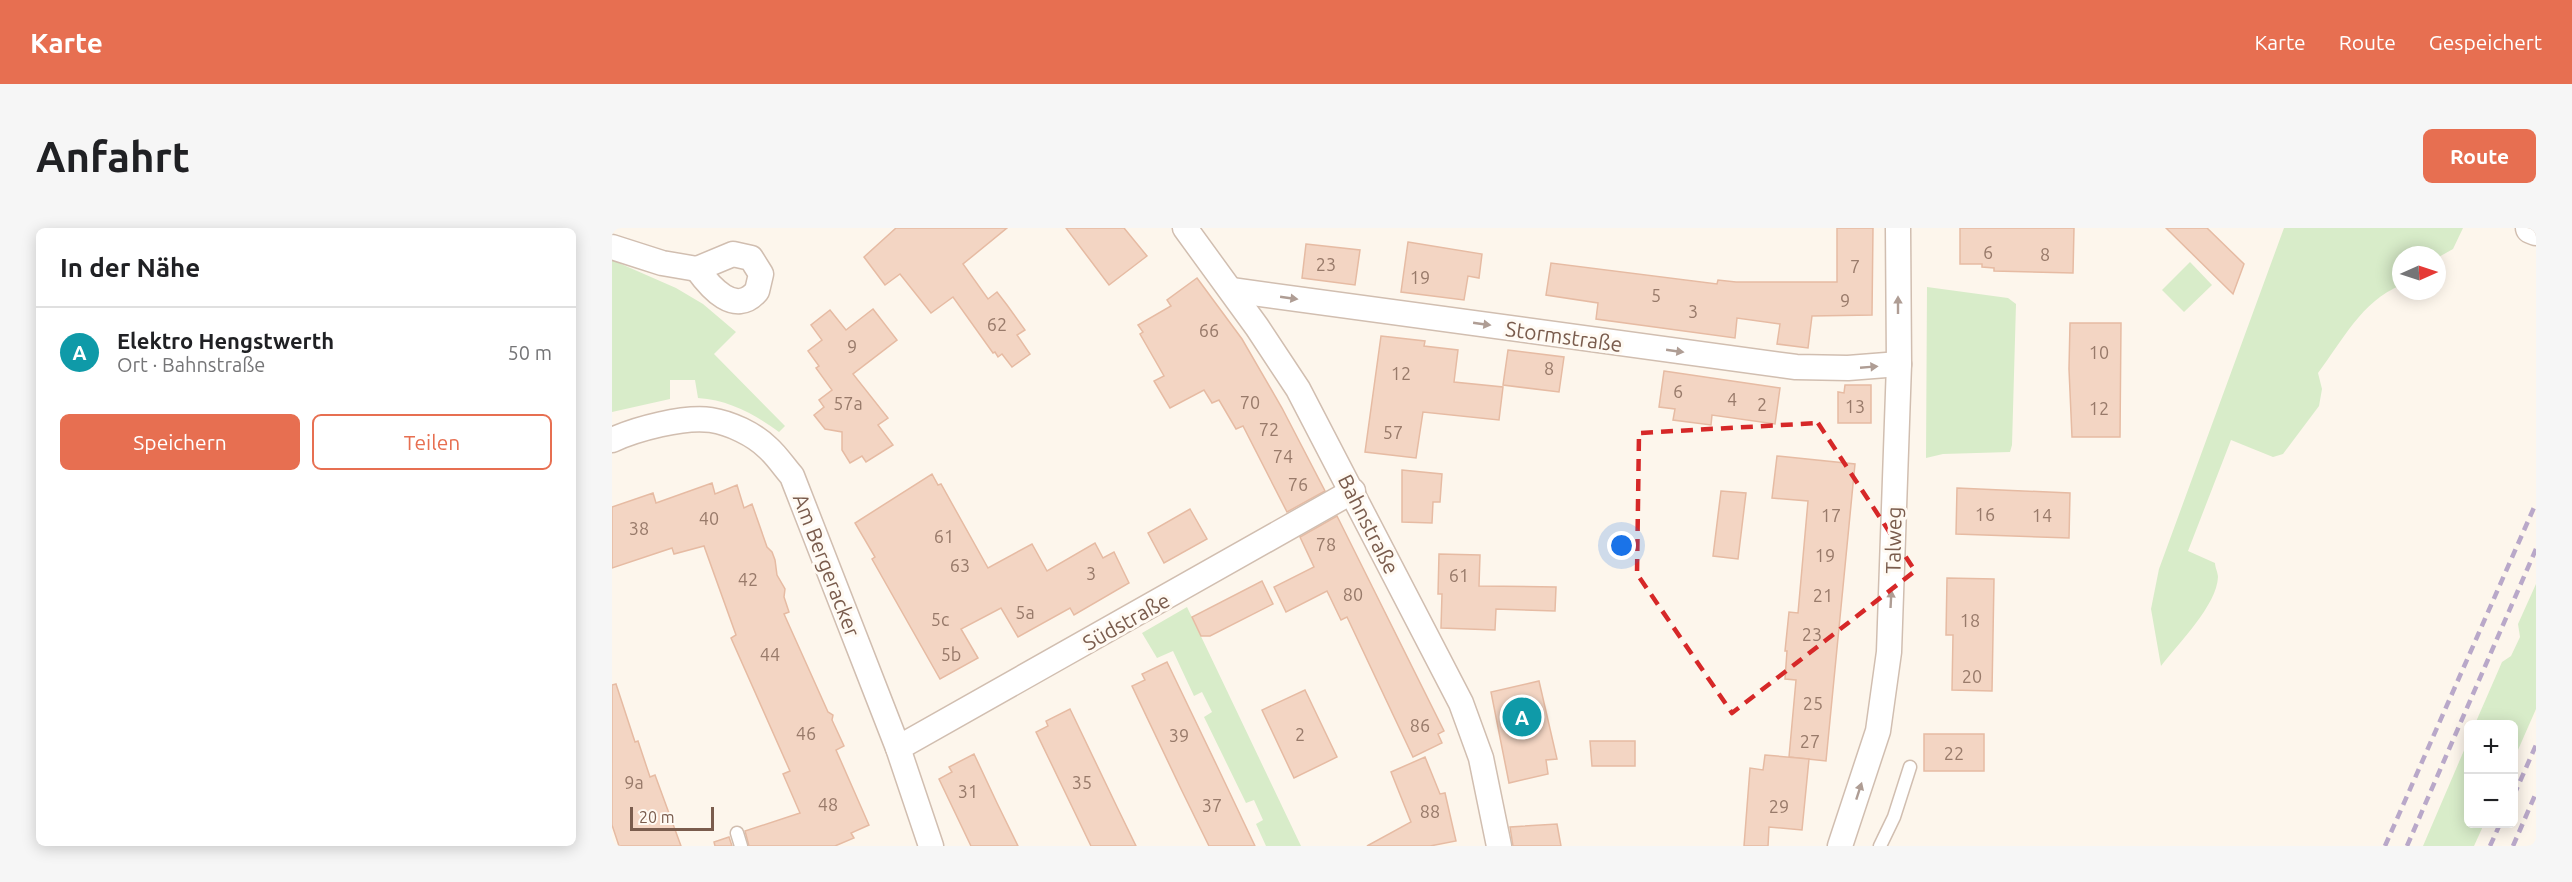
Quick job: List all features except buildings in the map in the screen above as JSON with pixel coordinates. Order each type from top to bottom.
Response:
[{"type":"street","name":"Bahnstraße","points":[[1185,228],[1231,290],[1298,389],[1353,491],[1461,703],[1481,758],[1499,846]]},
{"type":"street","name":"Talweg","points":[[1840,846],[1878,731],[1888,665],[1899,364],[1898,228]]},
{"type":"street","points":[[2531,228],[2536,230]]},
{"type":"street","points":[[612,247],[662,263],[696,269]]},
{"type":"street","name":"Stormstraße","points":[[1231,290],[1796,367],[1848,368],[1899,364]]},
{"type":"street","name":"Am Bergeracker","points":[[612,440],[654,427],[688,420],[710,419],[730,425],[768,447],[792,476],[810,517],[898,748],[931,846]]},
{"type":"street","name":"Südstraße","points":[[898,748],[1353,491]]},
{"type":"lane","points":[[1880,846],[1894,817],[1910,766]]},
{"type":"lane","points":[[737,833],[741,846]]},
{"type":"highlighted area","points":[[1818,423],[1915,571],[1732,713],[1637,574],[1639,433]]},
{"type":"green space","points":[[2284,228],[2463,228],[2453,249],[2446,253],[2446,246],[2392,246],[2392,290],[2375,301],[2354,323],[2318,373],[2322,389],[2319,406],[2283,454],[2273,457],[2231,440],[2188,551],[2215,563],[2218,577],[2216,588],[2196,624],[2161,666],[2151,609],[2159,569]]},
{"type":"green space","points":[[612,260],[676,288],[703,304],[736,332],[714,354],[785,426],[779,432],[741,409],[698,398],[695,380],[670,380],[670,399],[612,412]]},
{"type":"green space","points":[[2190,262],[2212,285],[2184,312],[2162,290]]},
{"type":"green space","points":[[1927,287],[2008,298],[2016,304],[2010,452],[1943,454],[1926,458]]},
{"type":"green space","points":[[2536,584],[2536,709],[2518,750],[2518,720],[2477,720],[2502,662],[2511,656],[2520,637],[2518,624]]},
{"type":"green space","points":[[1187,607],[1301,846],[1266,846],[1256,824],[1263,820],[1254,800],[1246,803],[1204,717],[1212,712],[1202,692],[1194,696],[1173,651],[1157,658],[1142,633]]},
{"type":"green space","points":[[2464,750],[2464,828],[2482,828],[2474,846],[2423,846]]},
{"type":"railway","points":[[2385,846],[2536,503]]},
{"type":"railway","points":[[2407,846],[2536,549]]},
{"type":"railway","points":[[2518,786],[2536,745]]},
{"type":"railway","points":[[2513,846],[2536,793]]},
{"type":"railway","points":[[2490,846],[2498,828]]},
{"type":"place","name":"Elektro Hengstwerth","points":[[1522,717]]}]
